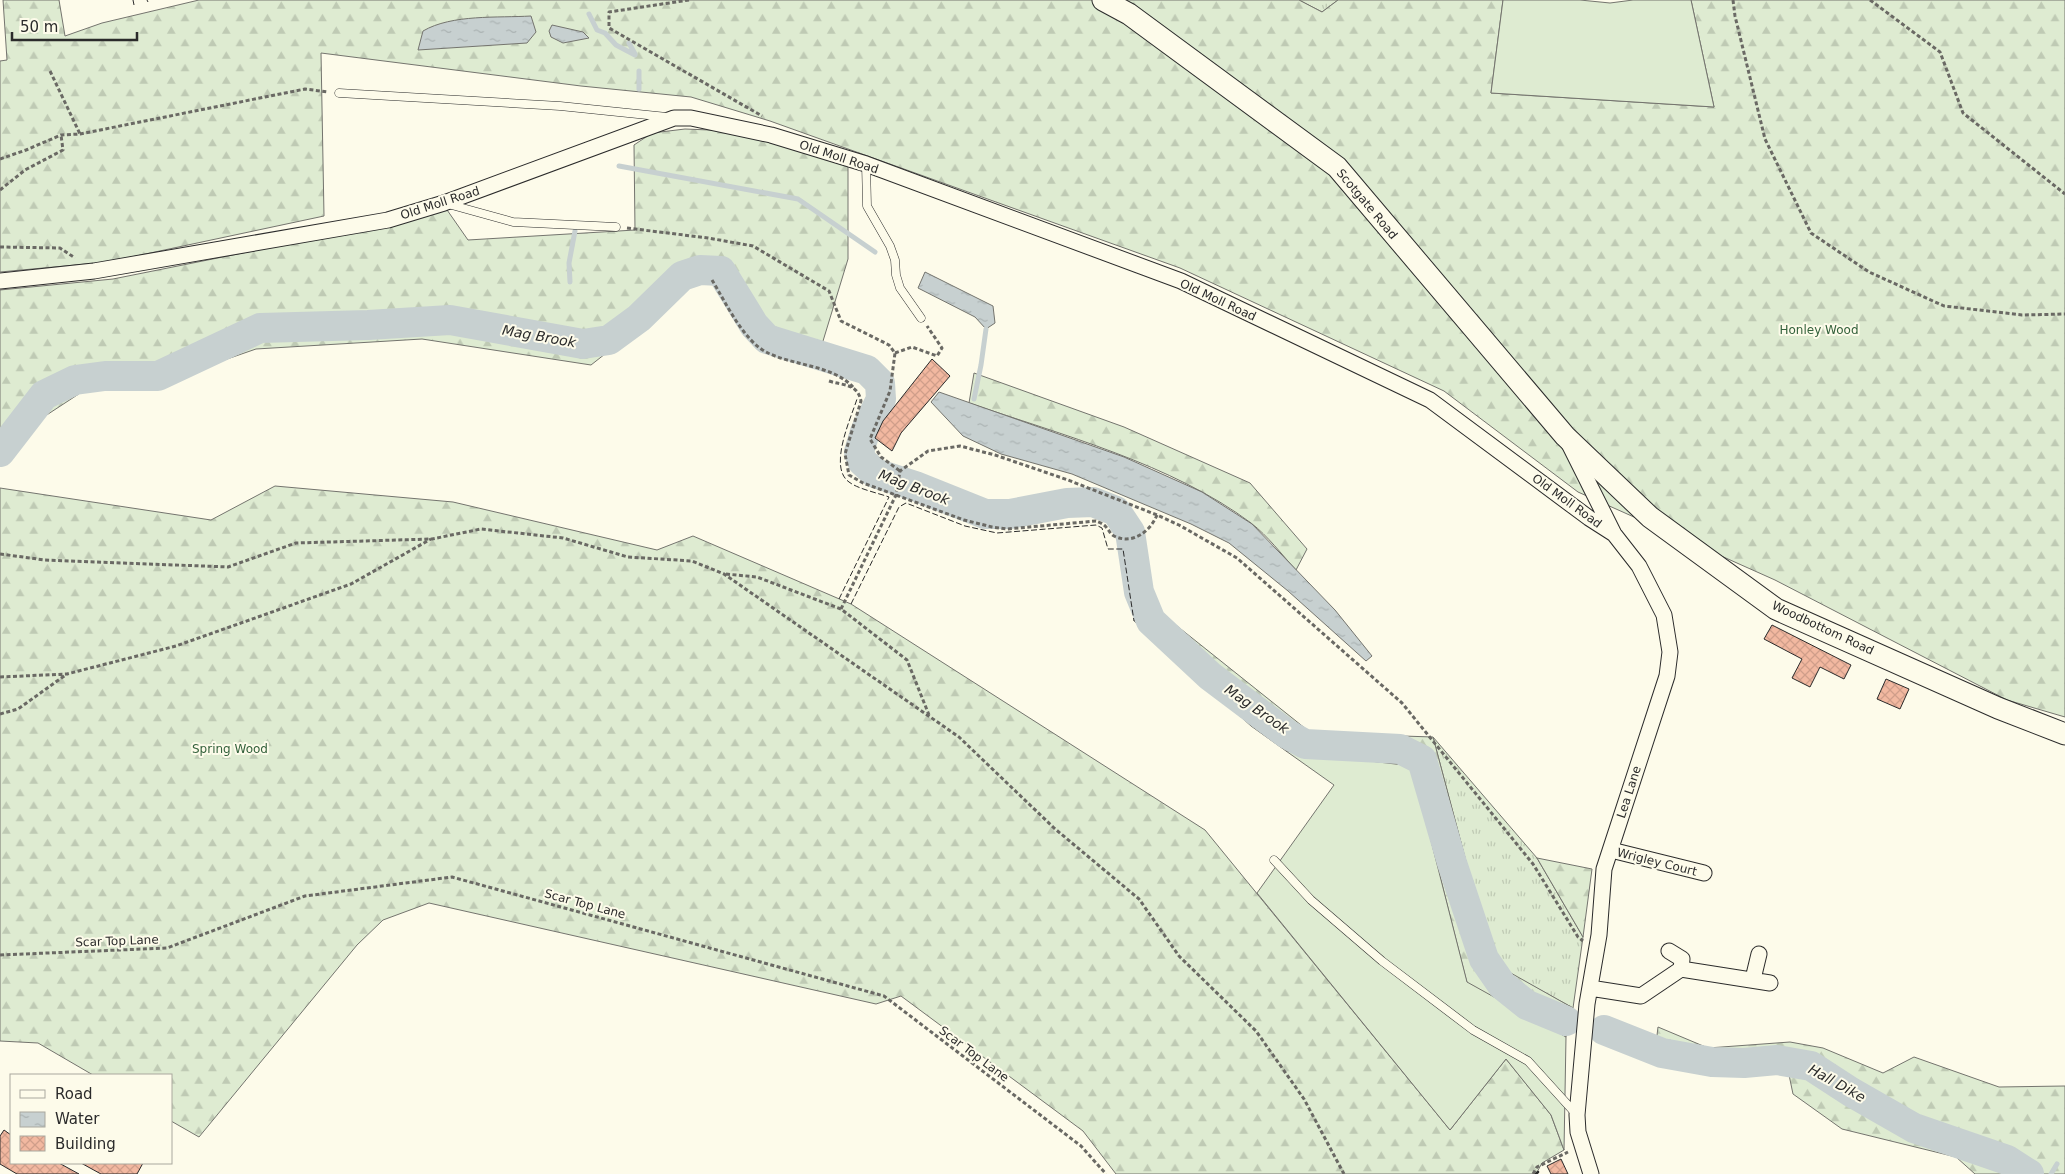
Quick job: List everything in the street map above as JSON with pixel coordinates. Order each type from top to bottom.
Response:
[{"type":"street","name":"Scotgate Road","points":[[1103,0],[1129,14],[1337,167],[1565,436]]},
{"type":"street","name":"Old Moll Road","points":[[0,281],[94,271],[388,220],[444,203],[674,118],[691,118],[771,135],[866,164],[1181,281],[1430,400],[1589,518],[1614,534]]},
{"type":"street","name":"Lea Lane","points":[[1565,436],[1614,534],[1639,566],[1664,615],[1670,652],[1667,676],[1604,869],[1577,1115],[1578,1132],[1591,1174]]},
{"type":"street","name":"Woodbottom Road","points":[[1565,436],[1650,517],[1776,609],[1998,708],[2065,734]]},
{"type":"street","name":"Wrigley Court","points":[[1610,850],[1704,873]]},
{"type":"street","points":[[1668,951],[1682,959],[1681,969]]},
{"type":"street","points":[[1753,979],[1760,954]]},
{"type":"street","points":[[1590,988],[1641,996],[1681,969],[1770,983]]},
{"type":"lane","points":[[338,93],[560,106],[674,118]]},
{"type":"lane","points":[[866,164],[866,206],[890,246],[895,260],[896,275],[900,288],[921,318]]},
{"type":"lane","points":[[444,203],[513,222],[616,227]]},
{"type":"lane","points":[[1274,860],[1311,900],[1382,961],[1473,1030],[1528,1061],[1577,1115]]},
{"type":"path","points":[[690,0],[609,12],[609,28],[770,121],[771,135]]},
{"type":"path","points":[[1733,0],[1765,139],[1811,233],[1869,272],[1944,306],[2022,315],[2065,314]]},
{"type":"path","points":[[1870,0],[1940,52],[1963,113],[2065,194]]},
{"type":"path","points":[[50,71],[80,134]]},
{"type":"path","points":[[0,159],[61,135],[80,134],[305,89],[338,93]]},
{"type":"path","points":[[0,190],[25,170],[63,150],[61,135]]},
{"type":"path","points":[[616,227],[708,238],[753,246],[828,291],[841,321],[889,345],[895,353],[890,391],[870,439],[881,457],[900,471]]},
{"type":"path","points":[[0,247],[60,248],[94,271]]},
{"type":"path","points":[[712,280],[747,337],[767,353],[834,374],[854,387],[859,393],[861,401],[844,454],[849,474],[862,483],[964,520],[1007,529],[1096,521],[1106,525],[1112,535],[1124,539],[1142,536],[1153,524],[1157,515]]},
{"type":"path","points":[[895,353],[912,347],[937,356],[941,352],[942,348],[921,318]]},
{"type":"path","points":[[829,381],[854,387]]},
{"type":"path","points":[[841,609],[896,495],[900,471],[928,451],[960,446],[995,455],[1068,480],[1157,515],[1179,525],[1237,558],[1402,703],[1533,864],[1578,937],[1596,951]]},
{"type":"path","points":[[0,554],[45,560],[228,567],[296,543],[432,539],[481,529],[554,537],[628,557],[692,561],[724,574],[959,737],[1054,828],[1139,899],[1179,956],[1256,1030],[1304,1099],[1344,1174]]},
{"type":"path","points":[[0,678],[67,674],[176,646],[351,584],[432,539]]},
{"type":"path","points":[[724,574],[757,577],[841,609],[907,660],[929,715]]},
{"type":"path","points":[[0,714],[18,709],[67,674]]},
{"type":"path","name":"Scar Top Lane","points":[[0,955],[167,948],[305,896],[452,877],[884,996],[1081,1146],[1106,1174]]},
{"type":"path","points":[[1533,1174],[1537,1167],[1582,1144]]},
{"type":"green space","name":"Honley Wood","points":[[3,0],[59,0],[65,36],[102,23],[199,0],[1299,0],[1322,12],[1338,0],[1503,0],[1491,93],[1714,107],[1691,0],[2065,0],[2065,717],[2007,700],[1775,580],[1578,492],[1444,391],[1180,268],[770,121],[691,97],[581,86],[321,53],[324,216],[108,262],[0,272],[0,61],[7,60]]},
{"type":"green space","points":[[1299,0],[1338,0],[1322,12]]},
{"type":"green space","points":[[1503,0],[1580,0],[1610,3],[1633,0],[1691,0],[1714,107],[1491,93]]},
{"type":"green space","points":[[685,129],[734,131],[848,162],[848,259],[816,364],[766,346],[750,330],[715,277],[704,276],[591,365],[422,339],[256,349],[152,385],[94,384],[39,420],[0,458],[0,290],[113,279],[402,221],[445,207],[468,240],[635,230],[634,145],[652,133]]},
{"type":"green space","points":[[974,373],[1124,427],[1250,483],[1307,549],[1296,570],[1251,523],[1220,502],[1187,484],[1078,439],[969,403]]},
{"type":"green space","name":"Spring Wood","points":[[275,486],[453,502],[657,550],[693,536],[851,604],[1205,830],[1450,1130],[1506,1059],[1551,1115],[1564,1150],[1542,1163],[1536,1174],[1116,1174],[1083,1131],[901,996],[876,1004],[429,903],[383,920],[357,945],[199,1137],[172,1122],[172,1074],[91,1074],[38,1043],[0,1041],[0,488],[211,520]]},
{"type":"green space","points":[[1147,602],[1311,733],[1433,737],[1493,963],[1573,1008],[1566,1037],[1467,983],[1412,766],[1286,751],[1251,726],[1134,621]]},
{"type":"green space","points":[[1433,737],[1537,858],[1583,937],[1573,1008],[1493,964]]},
{"type":"green space","points":[[1286,751],[1412,766],[1467,982],[1566,1037],[1564,1150],[1551,1115],[1506,1059],[1450,1130],[1257,893],[1334,785]]},
{"type":"green space","points":[[1537,858],[1592,869],[1583,937]]},
{"type":"green space","points":[[1658,1027],[1708,1048],[1790,1042],[1823,1048],[1883,1073],[1914,1057],[1999,1087],[2065,1086],[2065,1174],[1975,1174],[1956,1157],[1842,1129],[1793,1094],[1788,1070],[1706,1071],[1654,1060]]},
{"type":"water","points":[[531,16],[536,32],[527,43],[418,50],[423,31],[447,22],[461,19]]},
{"type":"water","points":[[552,25],[583,32],[589,38],[563,43],[551,37],[549,31]]},
{"type":"water","points":[[925,272],[993,306],[995,323],[986,329],[975,317],[918,288]]},
{"type":"water","points":[[939,392],[1124,457],[1202,492],[1252,524],[1335,610],[1372,656],[1366,661],[1288,591],[1229,543],[1191,524],[1072,474],[1001,454],[963,436],[931,402]]},
{"type":"building","points":[[932,359],[950,376],[901,433],[892,451],[875,438],[883,421]]},
{"type":"building","points":[[1772,625],[1851,665],[1844,679],[1820,667],[1810,687],[1792,678],[1802,659],[1764,639]]},
{"type":"building","points":[[1886,679],[1909,689],[1900,709],[1877,699]]},
{"type":"building","points":[[4,1130],[10,1134],[10,1164],[61,1164],[79,1174],[17,1174],[0,1164],[0,1136]]},
{"type":"building","points":[[1561,1159],[1568,1174],[1551,1174],[1547,1166]]},
{"type":"building","points":[[83,1164],[142,1164],[137,1174],[101,1174]]},
{"type":"waterway","points":[[589,14],[597,30],[605,33],[616,45],[635,55]]},
{"type":"waterway","points":[[629,43],[635,54]]},
{"type":"waterway","points":[[639,71],[639,89]]},
{"type":"waterway","points":[[619,166],[798,199],[875,252]]},
{"type":"waterway","points":[[570,282],[569,263],[575,231]]},
{"type":"waterway","name":"Mag Brook","points":[[0,452],[44,395],[75,380],[105,376],[158,376],[260,328],[368,325],[450,320],[583,344],[609,340],[639,318],[682,276],[700,270],[721,271],[754,325],[767,339],[867,370],[880,383],[881,399],[865,432],[859,452],[862,461],[875,473],[915,486],[985,514],[1010,514],[1067,503],[1093,502],[1116,511],[1130,532],[1139,592],[1151,621],[1210,676],[1287,734],[1305,744],[1400,749],[1422,760],[1452,863],[1484,959],[1502,985],[1527,1005],[1566,1021]]},
{"type":"waterway","points":[[974,399],[986,329]]},
{"type":"waterway","name":"Hall Dike","points":[[1604,1030],[1662,1053],[1712,1062],[1744,1063],[1777,1060],[1811,1066],[1851,1092],[1914,1128],[2007,1160],[2029,1174]]},
{"type":"waterway","points":[[2051,1174],[2057,1164]]},
{"type":"fence","points":[[133,0],[134,5]]},
{"type":"fence","points":[[839,599],[889,497],[858,487],[849,482],[843,475],[841,465],[843,442],[857,399]]},
{"type":"fence","points":[[851,604],[899,507],[906,503],[965,526],[997,533],[1096,525],[1102,528],[1108,549],[1123,549],[1134,621]]}]
